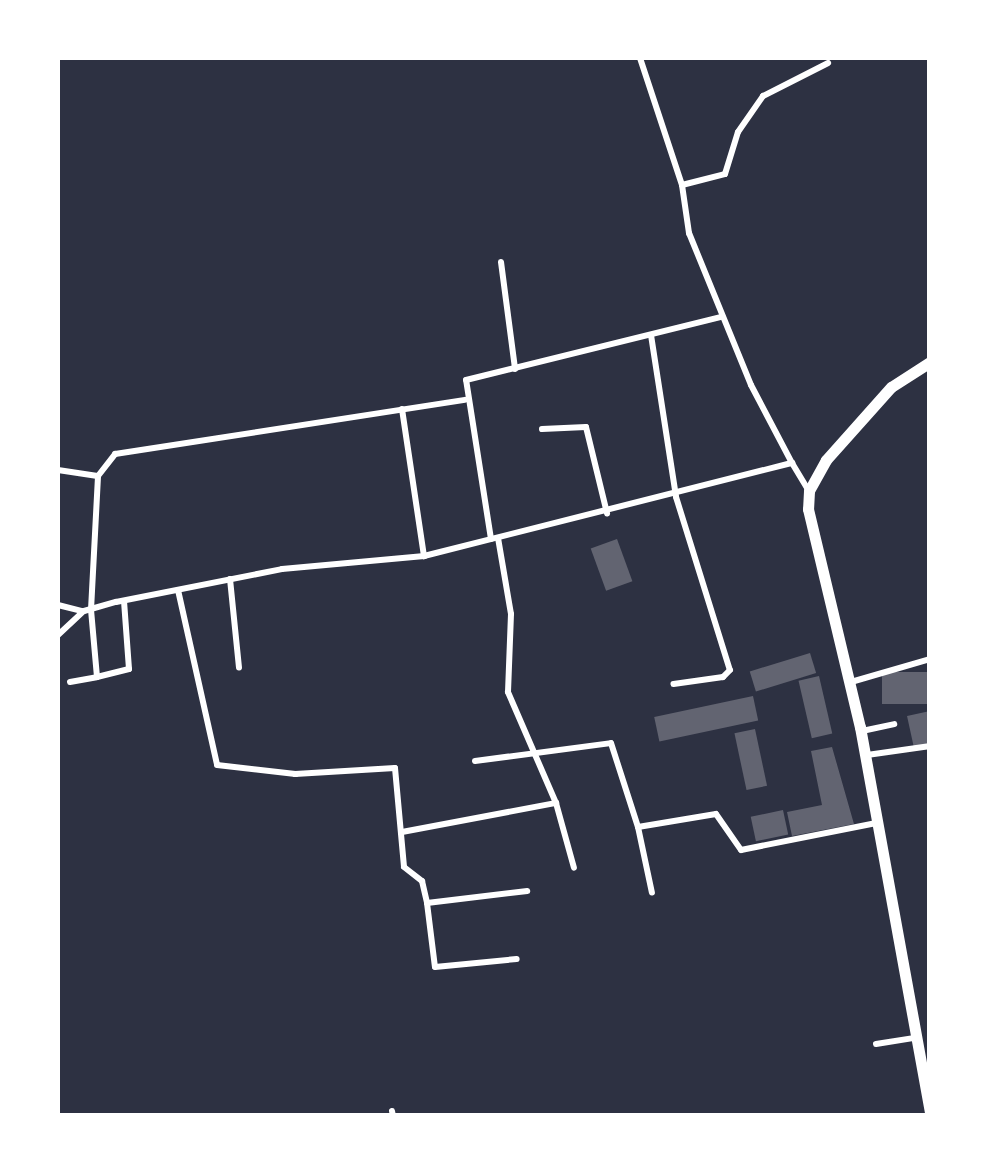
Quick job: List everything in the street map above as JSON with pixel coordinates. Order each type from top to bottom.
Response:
[{"type":"main road","points":[[930,362],[872,407],[826,460],[809,491],[866,756],[930,1114]]},
{"type":"street","points":[[640,58],[682,184],[689,233],[721,317],[809,491]]},
{"type":"street","points":[[682,184],[725,174],[738,132],[763,96],[828,63]]},
{"type":"street","points":[[502,262],[515,369]]},
{"type":"street","points":[[574,868],[556,803],[508,692],[510,614],[465,400],[472,375],[515,369],[721,317]]},
{"type":"street","points":[[652,335],[676,497],[727,662],[723,677],[674,684]]},
{"type":"street","points":[[97,677],[88,610],[98,476],[115,454],[465,400]]},
{"type":"street","points":[[402,409],[424,556]]},
{"type":"street","points":[[542,429],[586,427],[607,513]]},
{"type":"street","points":[[58,604],[88,610],[230,579],[424,556],[676,497],[792,464]]},
{"type":"street","points":[[58,470],[98,476]]},
{"type":"street","points":[[230,579],[239,668]]},
{"type":"street","points":[[178,590],[217,764],[295,774],[396,768],[407,871],[422,881],[435,967],[518,958]]},
{"type":"street","points":[[70,682],[130,669],[124,601]]},
{"type":"street","points":[[58,635],[88,610]]},
{"type":"street","points":[[851,682],[930,659]]},
{"type":"street","points":[[861,732],[894,724]]},
{"type":"street","points":[[474,762],[611,743],[638,828],[652,893]]},
{"type":"street","points":[[866,756],[930,746]]},
{"type":"street","points":[[402,832],[556,803]]},
{"type":"street","points":[[638,828],[716,814],[741,850],[877,823]]},
{"type":"street","points":[[427,903],[527,891]]},
{"type":"street","points":[[876,1044],[916,1038]]},
{"type":"building","points":[[617,539],[632,581],[606,591],[591,549]]},
{"type":"building","points":[[810,653],[816,673],[756,692],[750,671]]},
{"type":"building","points":[[882,672],[930,672],[930,704],[882,704]]},
{"type":"building","points":[[819,676],[832,733],[812,738],[799,681]]},
{"type":"building","points":[[753,696],[758,720],[659,741],[654,717]]},
{"type":"building","points":[[930,711],[930,745],[914,748],[907,716]]},
{"type":"building","points":[[755,729],[767,786],[747,790],[734,733]]},
{"type":"building","points":[[832,747],[854,824],[792,836],[787,812],[822,805],[811,751]]},
{"type":"building","points":[[783,810],[788,834],[756,841],[751,817]]}]
